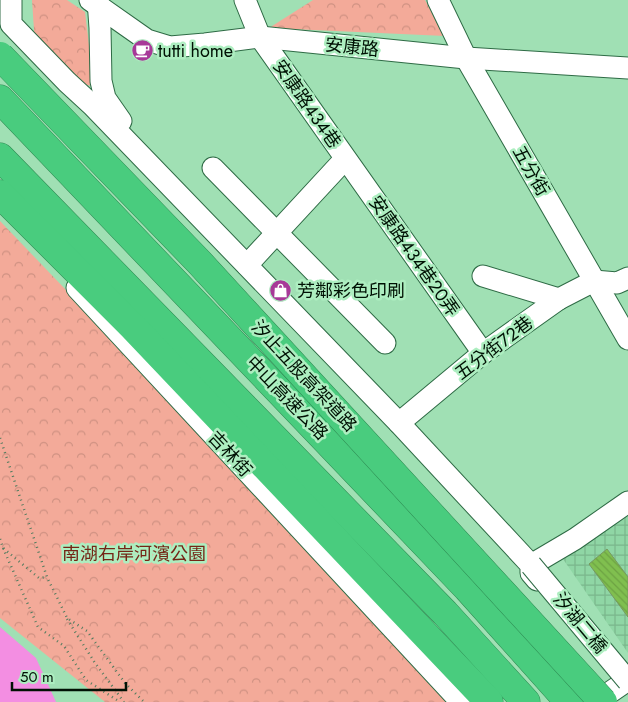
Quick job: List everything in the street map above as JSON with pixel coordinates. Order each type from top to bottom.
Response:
[{"type":"highway","name":"汐止五股高架道路","points":[[0,56],[200,262],[602,702]]},
{"type":"highway","name":"中山高速公路","points":[[0,99],[467,588],[569,702]]},
{"type":"highway","name":"中山高速公路","points":[[0,157],[438,606],[526,702]]},
{"type":"highway","points":[[0,194],[139,333],[490,702]]},
{"type":"street","points":[[12,0],[11,24],[173,189]]},
{"type":"street","name":"安康路434巷","points":[[245,0],[260,37],[345,159],[247,265]]},
{"type":"street","name":"五分街","points":[[438,0],[466,58],[628,339]]},
{"type":"street","points":[[95,2],[100,28],[101,82],[105,98],[173,189]]},
{"type":"street","name":"安康路","points":[[95,2],[146,40],[170,47],[260,37],[626,72]]},
{"type":"street","name":"安康路434巷20弄","points":[[345,159],[483,353]]},
{"type":"street","points":[[213,168],[385,343]]},
{"type":"street","name":"汐湖二橋","points":[[173,189],[399,424],[531,565],[626,682]]},
{"type":"street","name":"吉林街","points":[[0,206],[461,702]]},
{"type":"street","points":[[483,276],[559,299]]},
{"type":"street","points":[[594,281],[617,283],[628,278]]},
{"type":"street","name":"五分街72巷","points":[[399,424],[483,353],[559,299],[594,281]]},
{"type":"street","points":[[531,565],[575,539],[628,502]]},
{"type":"street","points":[[596,702],[626,682]]},
{"type":"path","points":[[0,438],[47,576],[67,618],[95,663],[124,702]]},
{"type":"path","points":[[0,539],[38,627],[64,646],[86,680],[120,702]]},
{"type":"path","points":[[3,548],[39,578],[47,576]]},
{"type":"path","points":[[67,618],[87,631],[125,683],[144,702]]},
{"type":"shaded area","points":[[628,515],[628,653],[563,559]]},
{"type":"shaded area","points":[[0,627],[36,658],[56,702],[0,702]]},
{"type":"green space","points":[[32,0],[67,0],[85,12],[94,86],[71,83],[35,45]]},
{"type":"green space","points":[[313,0],[425,0],[445,36],[269,28]]},
{"type":"green space","name":"南湖右岸河濱公園","points":[[0,221],[267,500],[455,702],[105,702],[0,618]]},
{"type":"building","points":[[607,549],[628,577],[628,617],[589,564]]},
{"type":"place","name":"tutti home","points":[[142,51]]},
{"type":"place","name":"芳鄰彩色印刷","points":[[281,291]]}]
